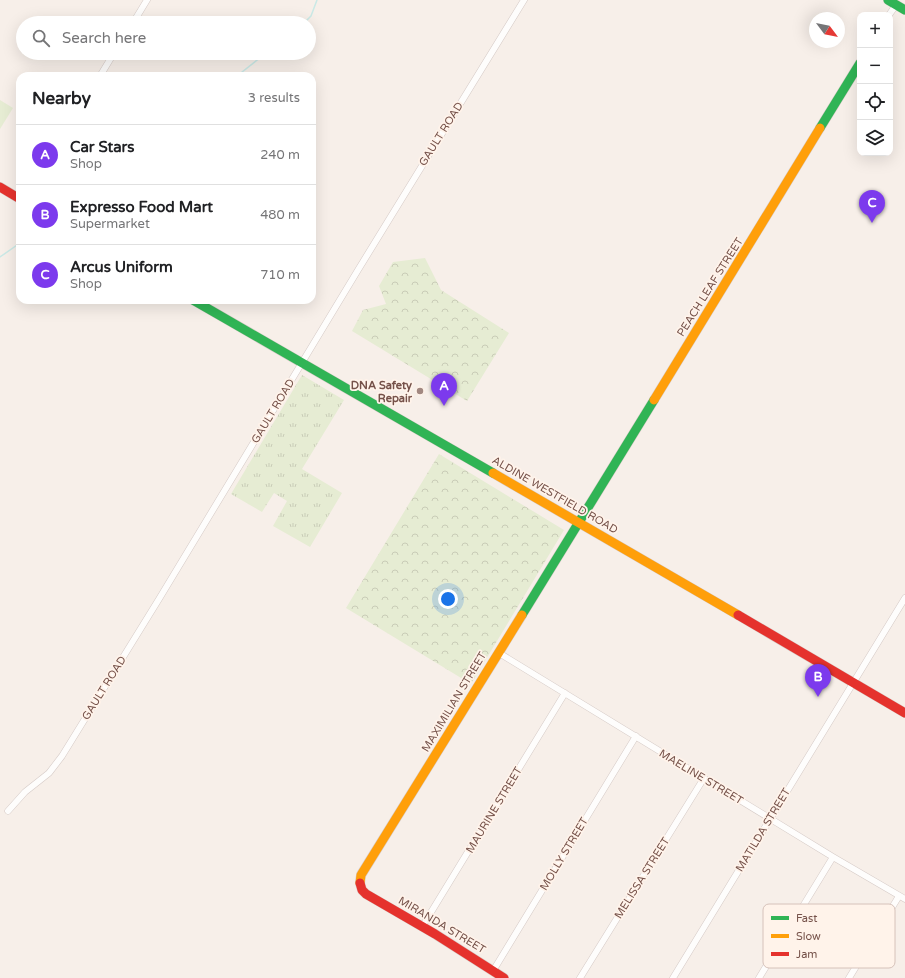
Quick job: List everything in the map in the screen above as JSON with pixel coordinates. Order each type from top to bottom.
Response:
[{"type":"street","points":[[137,16],[147,0]]},
{"type":"street","name":"GAULT ROAD","points":[[8,811],[25,792],[48,773],[62,756],[524,0]]},
{"type":"street","points":[[890,12],[892,2],[905,10]]},
{"type":"street","points":[[102,72],[110,60]]},
{"type":"street","name":"PEACH LEAF STREET","points":[[578,522],[596,497],[857,68]]},
{"type":"street","points":[[0,187],[16,197]]},
{"type":"street","name":"ALDINE WESTFIELD ROAD","points":[[200,304],[905,713]]},
{"type":"street","name":"MAXIMILIAN STREET","points":[[366,894],[360,888],[359,883],[361,875],[499,653],[578,522]]},
{"type":"street","name":"MATILDA STREET","points":[[673,978],[905,598]]},
{"type":"street","name":"MAELINE STREET","points":[[499,653],[770,819],[902,897]]},
{"type":"street","name":"MAURINE STREET","points":[[422,927],[565,693]]},
{"type":"street","name":"MOLLY STREET","points":[[493,971],[636,736]]},
{"type":"street","name":"MELISSA STREET","points":[[580,978],[704,778]]},
{"type":"street","points":[[804,904],[833,857]]},
{"type":"street","name":"MIRANDA STREET","points":[[366,894],[504,978]]},
{"type":"street","points":[[895,908],[902,897]]},
{"type":"street","points":[[759,978],[765,968]]},
{"type":"street","points":[[849,978],[856,968]]},
{"type":"green space","points":[[0,100],[13,108],[0,129]]},
{"type":"green space","points":[[425,258],[441,290],[509,333],[467,401],[352,331],[363,310],[386,304],[379,286],[393,262]]},
{"type":"green space","points":[[302,375],[344,400],[302,469],[342,493],[310,547],[273,526],[287,501],[274,493],[262,512],[231,494]]},
{"type":"green space","points":[[439,454],[564,530],[471,684],[346,608]]},
{"type":"waterway","points":[[311,16],[317,0]]},
{"type":"waterway","points":[[242,72],[257,60]]},
{"type":"waterway","points":[[0,257],[16,246]]},
{"type":"traffic: fast","points":[[888,0],[905,10]]},
{"type":"traffic: fast","points":[[820,128],[857,68]]},
{"type":"traffic: fast","points":[[200,304],[493,473]]},
{"type":"traffic: fast","points":[[522,615],[654,400]]},
{"type":"traffic: slow","points":[[654,400],[820,128]]},
{"type":"traffic: slow","points":[[493,473],[738,615]]},
{"type":"traffic: slow","points":[[360,883],[361,875],[522,615]]},
{"type":"traffic: jam","points":[[0,187],[16,197]]},
{"type":"traffic: jam","points":[[738,615],[905,713]]},
{"type":"traffic: jam","points":[[360,883],[362,890],[366,894],[435,934],[504,978]]},
{"type":"place","name":"Arcus Uniform","points":[[872,223]]},
{"type":"place","name":"DNA Safety Repair","points":[[420,391]]},
{"type":"place","name":"Car Stars","points":[[444,406]]},
{"type":"place","name":"Expresso Food Mart","points":[[818,697]]}]
